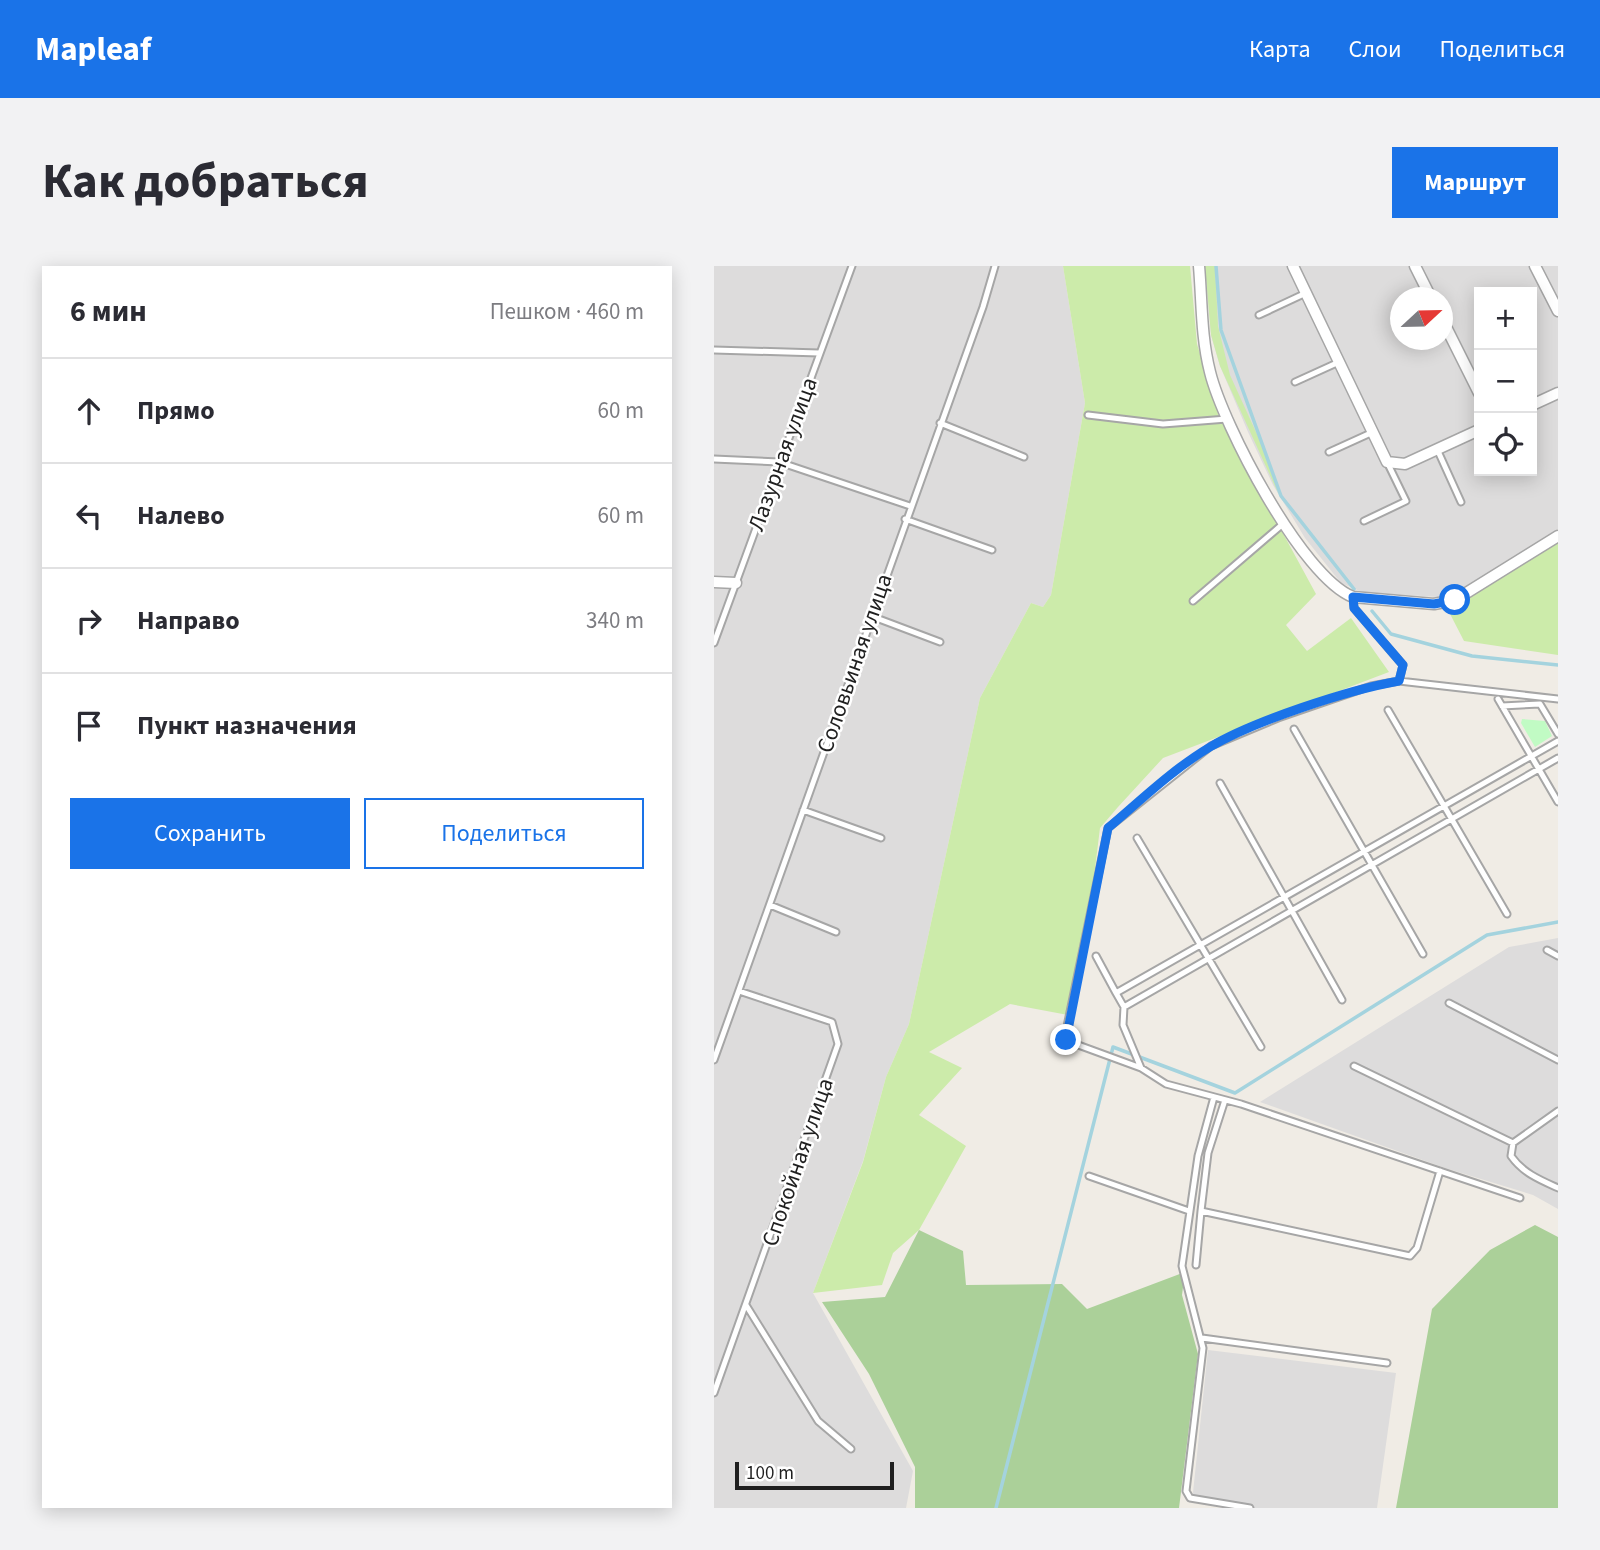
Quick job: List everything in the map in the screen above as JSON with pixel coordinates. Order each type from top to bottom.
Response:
[{"type":"street","points":[[1199,266],[1202,330],[1209,371],[1228,419],[1284,523],[1310,561],[1340,592],[1353,597],[1434,604],[1455,600],[1558,536]]},
{"type":"street","points":[[1293,266],[1387,462],[1405,464],[1474,432]]},
{"type":"street","points":[[1415,266],[1426,287]]},
{"type":"street","points":[[1535,266],[1558,311]]},
{"type":"street","points":[[1453,341],[1474,383]]},
{"type":"street","points":[[1537,403],[1558,393]]},
{"type":"street","points":[[714,582],[736,583]]},
{"type":"lane","name":"Лазурная улица","points":[[714,643],[852,266]]},
{"type":"lane","name":"Соловьиная улица","points":[[714,1060],[995,266]]},
{"type":"lane","points":[[1259,314],[1306,293]]},
{"type":"lane","points":[[714,350],[818,354]]},
{"type":"lane","points":[[1295,382],[1339,362]]},
{"type":"lane","points":[[1088,415],[1163,424],[1228,419]]},
{"type":"lane","points":[[940,423],[1024,457]]},
{"type":"lane","points":[[1329,452],[1373,432]]},
{"type":"lane","points":[[1437,449],[1461,502]]},
{"type":"lane","points":[[714,459],[779,462],[910,506]]},
{"type":"lane","points":[[1364,521],[1406,501],[1387,462]]},
{"type":"lane","points":[[905,519],[992,550]]},
{"type":"lane","points":[[1194,601],[1284,523]]},
{"type":"lane","points":[[1353,597],[1354,608],[1403,665],[1399,681]]},
{"type":"lane","points":[[871,616],[940,642]]},
{"type":"lane","points":[[1520,1198],[1225,1100],[1166,1084],[1141,1068],[1070,1042],[1065,1036],[1108,828],[1211,746],[1278,718],[1371,686],[1399,681],[1558,699]]},
{"type":"lane","points":[[1498,699],[1558,802]]},
{"type":"lane","points":[[1502,706],[1540,704],[1558,734]]},
{"type":"lane","points":[[1388,710],[1507,914]]},
{"type":"lane","points":[[1294,729],[1423,954]]},
{"type":"lane","points":[[1116,993],[1558,741]]},
{"type":"lane","points":[[1124,1007],[1558,758]]},
{"type":"lane","points":[[1220,783],[1282,899],[1342,1000]]},
{"type":"lane","points":[[803,810],[881,838]]},
{"type":"lane","points":[[1138,838],[1199,946],[1261,1047]]},
{"type":"lane","points":[[769,905],[836,932]]},
{"type":"lane","points":[[1547,950],[1558,956]]},
{"type":"lane","points":[[1096,956],[1124,1007],[1123,1025],[1141,1068]]},
{"type":"lane","name":"Спокойная улица","points":[[714,1393],[838,1044],[832,1022],[739,991]]},
{"type":"lane","points":[[1449,1003],[1558,1060]]},
{"type":"lane","points":[[1354,1066],[1513,1143]]},
{"type":"lane","points":[[1214,1097],[1198,1156],[1182,1266],[1202,1338],[1186,1495],[1250,1508]]},
{"type":"lane","points":[[1196,1265],[1208,1153],[1225,1100]]},
{"type":"lane","points":[[1558,1111],[1513,1143],[1511,1156],[1529,1174],[1558,1188]]},
{"type":"lane","points":[[1200,1211],[1410,1256],[1417,1248],[1440,1171]]},
{"type":"lane","points":[[1089,1176],[1189,1211]]},
{"type":"lane","points":[[746,1305],[818,1421],[851,1449]]},
{"type":"lane","points":[[1202,1338],[1387,1363]]},
{"type":"shaded area","points":[[714,266],[1063,266],[1085,403],[1051,595],[1043,607],[1031,603],[980,698],[909,1024],[886,1077],[863,1161],[813,1293],[913,1471],[906,1508],[714,1508]]},
{"type":"shaded area","points":[[1205,266],[1558,266],[1558,529],[1459,592],[1438,597],[1362,592],[1341,583],[1305,538],[1273,485],[1220,366],[1211,335]]},
{"type":"shaded area","points":[[1558,938],[1558,1209],[1533,1195],[1445,1168],[1260,1102],[1509,947]]},
{"type":"shaded area","points":[[1208,1350],[1396,1373],[1377,1508],[1236,1508],[1192,1502]]},
{"type":"green space","points":[[1063,266],[1190,266],[1197,344],[1218,414],[1316,594],[1286,625],[1307,651],[1351,618],[1389,672],[1163,758],[1100,828],[1088,925],[1068,1015],[1010,1004],[929,1052],[962,1068],[919,1115],[966,1146],[919,1230],[893,1253],[882,1285],[813,1293],[863,1162],[886,1077],[909,1024],[980,698],[1031,603],[1043,607],[1051,595],[1085,403]]},
{"type":"green space","points":[[1205,266],[1215,266],[1218,326],[1230,375],[1266,454],[1278,493],[1220,366],[1211,335]]},
{"type":"green space","points":[[1558,540],[1558,655],[1464,641],[1448,610]]},
{"type":"green space","points":[[1522,719],[1545,721],[1552,736],[1535,747],[1521,723]]},
{"type":"green space","points":[[1535,1225],[1558,1237],[1558,1508],[1396,1508],[1432,1309],[1490,1250]]},
{"type":"green space","points":[[919,1230],[963,1251],[966,1285],[1062,1284],[1087,1309],[1185,1272],[1182,1295],[1198,1354],[1179,1508],[915,1508],[915,1467],[869,1374],[822,1302],[885,1297]]},
{"type":"waterway","points":[[1216,266],[1221,330],[1281,496],[1354,589]]},
{"type":"waterway","points":[[1372,611],[1391,634],[1472,656],[1558,665]]},
{"type":"waterway","points":[[996,1508],[1113,1047],[1235,1093],[1487,935],[1558,922]]},
{"type":"route","points":[[1066,1040],[1108,828],[1211,746],[1278,718],[1371,686],[1399,681],[1403,665],[1354,608],[1353,597],[1434,604],[1455,600]]}]
